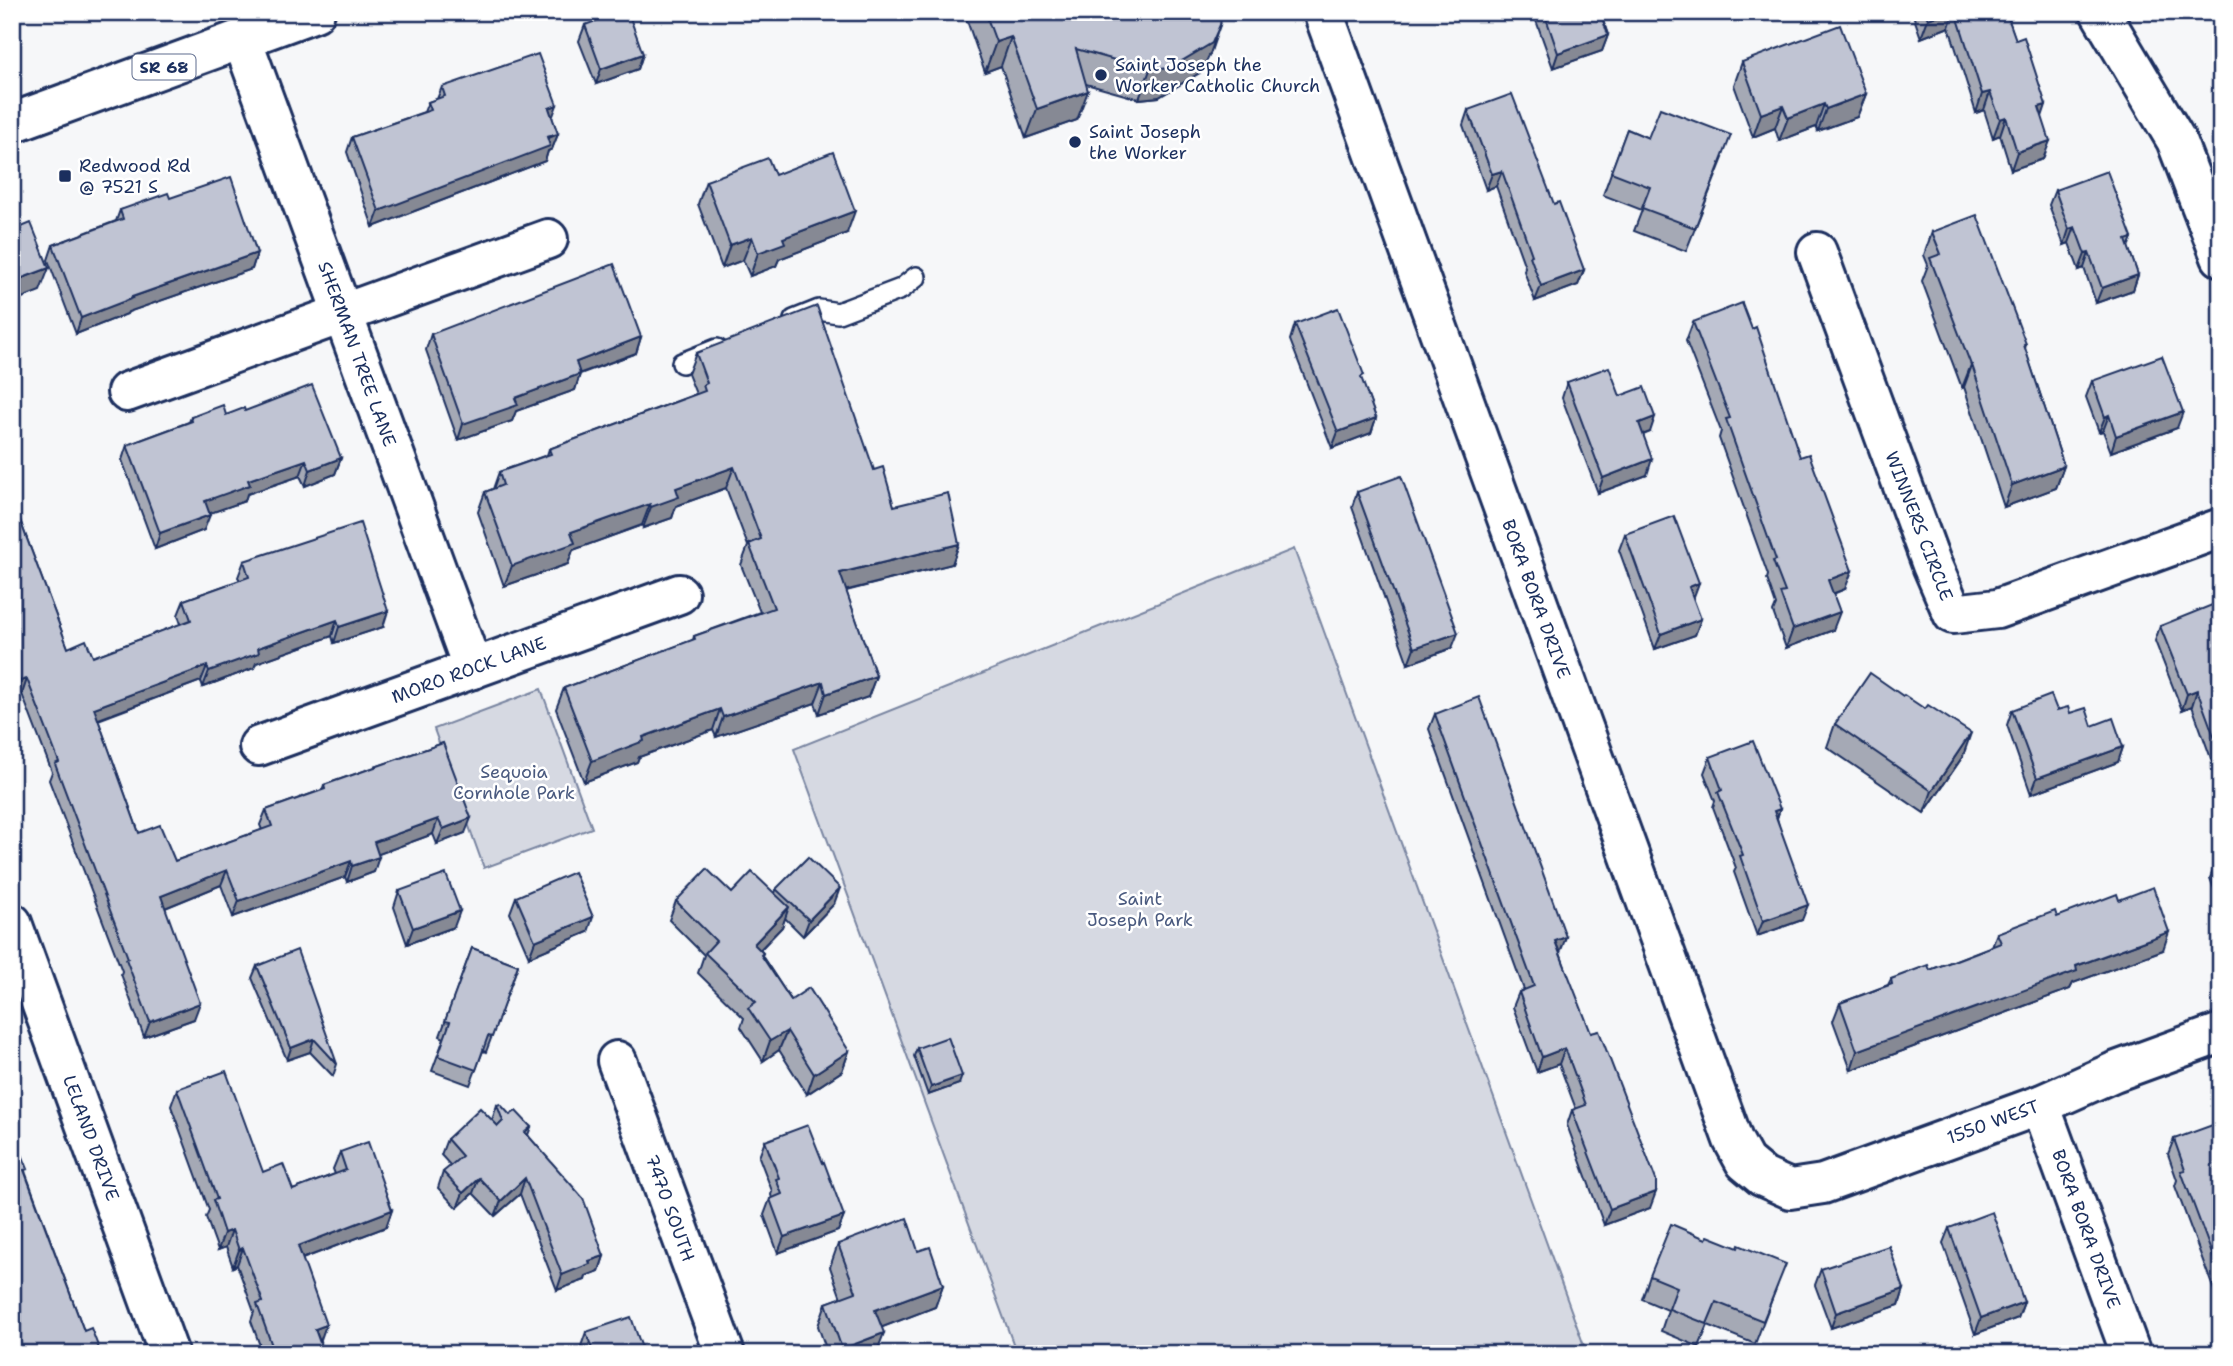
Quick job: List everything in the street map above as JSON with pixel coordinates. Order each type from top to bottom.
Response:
[{"type":"street","name":"SR 68","points":[[12,123],[315,12]]},
{"type":"street","name":"BORA BORA DRIVE","points":[[1323,12],[1733,1140],[1745,1162],[1763,1177]]},
{"type":"street","points":[[2100,12],[2176,139],[2221,257]]},
{"type":"street","name":"SHERMAN TREE LANE","points":[[242,39],[473,669]]},
{"type":"street","points":[[127,392],[548,239]]},
{"type":"street","name":"WINNERS CIRCLE","points":[[1817,252],[1932,565],[1953,614],[1997,609],[2221,528]]},
{"type":"street","name":"MORO ROCK LANE","points":[[259,746],[679,594]]},
{"type":"street","name":"LELAND DRIVE","points":[[12,923],[169,1354]]},
{"type":"street","name":"1550 WEST","points":[[1763,1177],[1790,1189],[1823,1184],[2040,1105],[2115,1072],[2221,1033]]},
{"type":"street","name":"7470 SOUTH","points":[[617,1061],[725,1354]]},
{"type":"street","name":"BORA BORA DRIVE","points":[[2040,1105],[2132,1354]]},
{"type":"lane","points":[[781,324],[819,310],[838,313],[901,289],[916,276]]},
{"type":"lane","points":[[682,363],[732,344]]},
{"type":"green space","name":"Saint Joseph Park","points":[[1294,549],[1587,1354],[1017,1354],[794,749]]},
{"type":"green space","name":"Sequoia Cornhole Park","points":[[541,689],[592,828],[484,868],[434,729]]},
{"type":"building","points":[[619,12],[628,12],[643,54],[601,69],[585,25]]},
{"type":"building","name":"Saint Joseph the Worker Catholic Church","points":[[985,12],[1222,12],[1212,43],[1170,68],[1150,70],[1076,49],[1088,91],[1037,109],[1011,37],[996,42]]},
{"type":"building","points":[[1544,12],[1600,12],[1608,35],[1558,53]]},
{"type":"building","points":[[1925,12],[1947,12],[1928,19]]},
{"type":"building","points":[[1956,12],[2006,12],[2016,40],[2024,37],[2046,105],[2039,107],[2050,141],[2017,152],[2006,117],[2000,119],[1990,92],[1982,94]]},
{"type":"building","points":[[1840,25],[1866,94],[1826,109],[1824,104],[1788,118],[1783,106],[1761,114],[1742,62]]},
{"type":"building","points":[[538,54],[557,105],[549,108],[558,134],[547,137],[550,146],[379,211],[352,137],[431,110],[428,102],[445,96],[442,87]]},
{"type":"building","points":[[1512,94],[1554,204],[1559,202],[1584,270],[1541,286],[1502,171],[1492,174],[1468,110]]},
{"type":"building","points":[[1660,108],[1731,135],[1695,228],[1642,208],[1650,187],[1611,172],[1627,129],[1648,138]]},
{"type":"building","points":[[833,152],[855,211],[783,238],[785,243],[758,253],[752,237],[730,245],[706,181],[768,158],[775,175]]},
{"type":"building","points":[[2107,171],[2132,238],[2126,240],[2138,275],[2102,288],[2089,253],[2085,254],[2075,227],[2069,229],[2055,190]]},
{"type":"building","points":[[231,177],[257,253],[81,318],[53,245],[123,219],[120,210],[168,193],[170,198]]},
{"type":"building","points":[[1977,215],[2026,344],[2024,345],[2064,466],[2012,485],[1972,365],[1930,258],[1941,254],[1932,232]]},
{"type":"building","points":[[31,223],[49,268],[12,282],[12,231]]},
{"type":"building","points":[[614,264],[641,337],[576,362],[580,374],[515,398],[518,405],[463,424],[431,334]]},
{"type":"building","points":[[1742,303],[1752,329],[1756,327],[1800,457],[1809,454],[1852,571],[1828,580],[1840,612],[1793,629],[1780,593],[1785,592],[1773,561],[1776,560],[1726,419],[1730,418],[1693,322]]},
{"type":"building","points":[[817,306],[874,470],[883,467],[894,506],[948,493],[959,544],[840,573],[876,676],[826,694],[823,682],[723,717],[720,709],[643,737],[644,741],[592,761],[564,688],[695,639],[694,636],[774,608],[749,544],[761,539],[734,467],[676,488],[679,497],[651,507],[650,504],[571,532],[575,543],[512,566],[485,492],[503,485],[499,472],[551,454],[549,449],[705,391],[703,385],[707,383],[696,353]]},
{"type":"building","points":[[1338,308],[1364,375],[1361,377],[1376,418],[1338,432],[1295,324]]},
{"type":"building","points":[[2162,356],[2183,412],[2116,436],[2109,415],[2105,417],[2092,381]]},
{"type":"building","points":[[1609,367],[1620,396],[1644,387],[1655,417],[1639,423],[1652,459],[1603,478],[1567,382]]},
{"type":"building","points":[[312,385],[341,458],[310,470],[306,460],[248,480],[250,485],[205,501],[210,515],[160,533],[127,445],[192,421],[191,417],[223,405],[226,415],[244,408],[245,411]]},
{"type":"building","points":[[1401,476],[1458,633],[1414,648],[1357,492]]},
{"type":"building","points":[[12,499],[68,648],[86,640],[93,657],[191,620],[184,600],[249,577],[244,561],[360,523],[388,611],[339,627],[337,620],[258,648],[259,653],[209,671],[207,666],[94,708],[139,833],[160,825],[175,861],[272,826],[266,810],[325,789],[324,785],[443,743],[471,818],[443,829],[438,819],[374,842],[379,857],[352,866],[351,861],[239,901],[227,870],[161,896],[200,1003],[150,1022],[55,764],[59,762],[27,679],[20,681],[12,661],[12,647],[15,646],[12,636]]},
{"type":"building","points":[[1674,516],[1699,583],[1689,587],[1701,619],[1661,634],[1625,534]]},
{"type":"building","points":[[2217,603],[2221,613],[2221,755],[2197,690],[2187,694],[2160,626]]},
{"type":"building","points":[[1870,673],[1903,696],[1925,709],[1928,705],[1971,733],[1932,791],[1835,724]]},
{"type":"building","points":[[2051,695],[2057,710],[2068,707],[2070,713],[2086,708],[2092,726],[2113,718],[2123,747],[2037,778],[2012,710]]},
{"type":"building","points":[[1479,697],[1566,937],[1555,941],[1591,1033],[1599,1031],[1656,1180],[1656,1192],[1610,1209],[1572,1110],[1586,1105],[1565,1048],[1542,1057],[1519,992],[1534,986],[1435,714]]},
{"type":"building","points":[[1753,741],[1780,809],[1774,811],[1808,905],[1763,921],[1740,856],[1743,855],[1718,792],[1722,790],[1710,757]]},
{"type":"building","points":[[808,857],[840,888],[809,920],[776,889]]},
{"type":"building","points":[[2221,861],[2221,876],[2216,863]]},
{"type":"building","points":[[707,869],[732,893],[752,872],[789,907],[754,944],[763,953],[761,955],[791,1000],[809,988],[849,1051],[814,1074],[787,1031],[770,1041],[748,1008],[756,1002],[705,953],[716,941],[676,901]]},
{"type":"building","points":[[574,872],[593,917],[535,941],[516,897]]},
{"type":"building","points":[[446,874],[460,911],[413,928],[399,891]]},
{"type":"building","points":[[2153,887],[2169,932],[2076,966],[2077,971],[1857,1051],[1840,1003],[1892,984],[1891,979],[1928,965],[1930,970],[2001,943],[1997,933],[2055,911],[2057,917],[2117,894],[2119,900]]},
{"type":"building","points":[[472,948],[518,965],[492,1037],[488,1036],[476,1070],[438,1056],[450,1022],[445,1021]]},
{"type":"building","points":[[297,950],[337,1064],[314,1039],[291,1048],[257,966]]},
{"type":"building","points":[[948,1037],[962,1076],[931,1087],[917,1048]]},
{"type":"building","points":[[226,1071],[263,1172],[283,1164],[293,1190],[346,1170],[340,1152],[368,1142],[392,1210],[298,1246],[326,1325],[315,1329],[324,1354],[275,1354],[257,1304],[263,1302],[243,1248],[239,1250],[232,1230],[224,1233],[213,1200],[217,1199],[177,1089]]},
{"type":"building","points":[[500,1104],[510,1115],[516,1111],[531,1127],[525,1132],[583,1198],[604,1256],[562,1275],[525,1178],[501,1201],[479,1178],[463,1193],[443,1172],[462,1156],[447,1139],[480,1108],[498,1126],[503,1121],[497,1105]]},
{"type":"building","points":[[2218,1123],[2221,1131],[2221,1278],[2181,1171],[2185,1170],[2174,1139]]},
{"type":"building","points":[[808,1125],[844,1216],[784,1237],[770,1199],[782,1194],[776,1179],[779,1178],[765,1141]]},
{"type":"building","points":[[12,1130],[28,1169],[24,1170],[84,1331],[91,1328],[101,1354],[15,1354],[12,1347],[12,1322],[19,1320],[12,1302]]},
{"type":"building","points":[[1992,1212],[2024,1302],[1981,1318],[1949,1228]]},
{"type":"building","points":[[907,1218],[918,1251],[930,1247],[943,1285],[875,1310],[884,1333],[842,1349],[826,1303],[856,1292],[838,1244]]},
{"type":"building","points":[[1671,1224],[1706,1239],[1708,1236],[1738,1248],[1739,1245],[1786,1264],[1763,1321],[1716,1302],[1707,1324],[1669,1309],[1677,1287],[1650,1276]]},
{"type":"building","points":[[1889,1246],[1904,1289],[1836,1313],[1821,1269]]},
{"type":"building","points":[[631,1317],[644,1354],[594,1354],[586,1332]]},
{"type":"place","name":"Saint Joseph the Worker Catholic Church","points":[[1101,75]]},
{"type":"place","name":"Saint Joseph the Worker","points":[[1075,142]]},
{"type":"place","name":"Redwood Rd @ 7521 S","points":[[65,176]]}]
